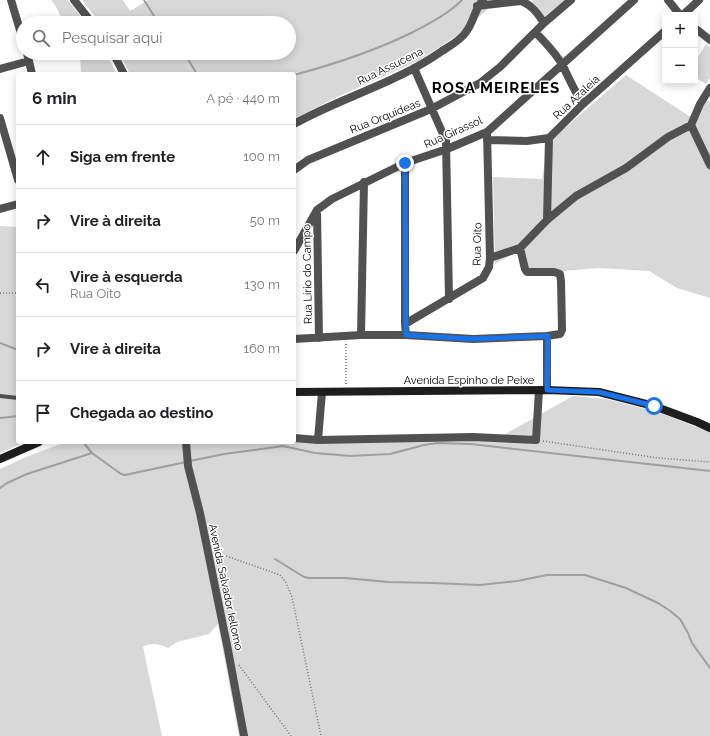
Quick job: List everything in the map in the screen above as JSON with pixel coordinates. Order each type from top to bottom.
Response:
[{"type":"street","points":[[11,0],[16,17]]},
{"type":"street","points":[[74,0],[87,16]]},
{"type":"street","points":[[477,6],[483,0]]},
{"type":"street","name":"Rua Orquídeas","points":[[296,169],[308,160],[431,109],[480,84],[500,67],[544,23],[571,0]]},
{"type":"street","name":"Rua Girassol","points":[[296,247],[317,210],[332,199],[405,163],[487,136],[562,64],[634,0]]},
{"type":"street","points":[[668,0],[678,12]]},
{"type":"street","points":[[686,12],[699,0]]},
{"type":"street","points":[[477,6],[521,1],[527,3],[544,23]]},
{"type":"street","name":"Rua Assucena","points":[[296,123],[435,57],[466,32],[477,6]]},
{"type":"street","points":[[698,30],[710,40]]},
{"type":"street","points":[[535,32],[562,64],[571,84],[583,104]]},
{"type":"street","name":"Rua Azaleia","points":[[549,138],[583,104],[662,34]]},
{"type":"street","points":[[0,69],[21,60]]},
{"type":"street","points":[[29,60],[32,72]]},
{"type":"street","points":[[116,60],[123,72]]},
{"type":"street","points":[[414,68],[442,131],[447,149],[449,299]]},
{"type":"street","points":[[490,258],[520,248],[547,220],[576,196],[626,168],[668,136],[691,125],[700,104],[710,88]]},
{"type":"street","points":[[0,118],[16,173]]},
{"type":"street","points":[[691,125],[710,165]]},
{"type":"street","points":[[487,136],[527,141],[549,138],[547,220]]},
{"type":"street","name":"Rua Oito","points":[[405,324],[484,278],[487,274],[490,258],[487,136]]},
{"type":"street","points":[[405,163],[406,335]]},
{"type":"street","points":[[361,336],[364,182]]},
{"type":"street","points":[[0,209],[16,205]]},
{"type":"street","name":"Rua Lírio do Campo","points":[[317,210],[319,338]]},
{"type":"street","points":[[296,339],[406,335],[473,339],[548,336],[560,334],[562,330],[560,274],[554,272],[527,272],[520,248]]},
{"type":"street","points":[[547,390],[548,336]]},
{"type":"street","points":[[296,438],[318,440],[473,437],[536,440],[538,390]]},
{"type":"street","name":"Avenida Espinho de Peixe","points":[[296,392],[547,390],[599,392],[654,406],[710,428]]},
{"type":"street","points":[[318,440],[322,392]]},
{"type":"street","points":[[0,459],[34,444]]},
{"type":"street","name":"Avenida Salvador Iellomo","points":[[186,444],[188,466],[228,650],[244,736]]},
{"type":"lane","points":[[0,396],[16,398]]},
{"type":"path","points":[[0,293],[16,293]]},
{"type":"path","points":[[346,336],[346,392]]},
{"type":"path","points":[[536,440],[658,458],[710,462]]},
{"type":"path","points":[[207,549],[280,575],[285,581],[292,597],[321,736]]},
{"type":"path","points":[[237,662],[291,736]]},
{"type":"shaded area","points":[[51,0],[68,0],[81,16],[60,16]]},
{"type":"shaded area","points":[[82,0],[123,0],[130,11],[148,0],[498,0],[462,32],[420,60],[335,98],[296,118],[296,72],[129,72],[123,60],[296,60],[296,16],[95,16]]},
{"type":"shaded area","points":[[533,0],[565,0],[544,17],[531,2]]},
{"type":"shaded area","points":[[706,44],[710,47],[710,78],[706,84],[698,79],[698,57]]},
{"type":"shaded area","points":[[80,60],[110,60],[116,72],[81,72]]},
{"type":"shaded area","points":[[626,75],[689,116],[693,115],[701,97],[710,102],[710,298],[677,288],[649,271],[599,268],[526,274],[518,251],[495,264],[493,177],[542,179],[547,149],[551,140]]},
{"type":"shaded area","points":[[0,226],[16,227],[16,444],[20,444],[0,453]]},
{"type":"shaded area","points":[[573,396],[606,399],[658,412],[710,432],[710,736],[239,736],[218,624],[209,634],[177,642],[168,648],[156,644],[149,644],[143,647],[162,736],[0,736],[0,469],[61,444],[296,444],[296,442],[502,436]]},
{"type":"waterway","points":[[144,0],[154,16]]},
{"type":"waterway","points":[[296,74],[355,56],[399,39],[439,18],[462,0]]},
{"type":"waterway","points":[[188,60],[196,72]]},
{"type":"waterway","points":[[0,343],[16,349]]},
{"type":"waterway","points":[[0,418],[16,416]]},
{"type":"waterway","points":[[190,461],[224,454],[283,446],[315,453],[350,456],[390,454],[437,443],[471,444],[710,471]]},
{"type":"waterway","points":[[85,444],[92,453],[121,474],[125,475],[186,462]]},
{"type":"waterway","points":[[0,488],[7,483],[27,474],[92,453]]},
{"type":"waterway","points":[[275,559],[304,577],[309,578],[345,578],[388,582],[480,585],[517,581],[547,575],[585,575],[626,588],[658,603],[669,610],[680,619],[692,643],[710,668]]},
{"type":"district","name":"ROSA MEIRELES","points":[[496,88]]},
{"type":"route","points":[[405,163],[406,335],[473,339],[548,336],[547,390],[599,392],[654,406]]}]
